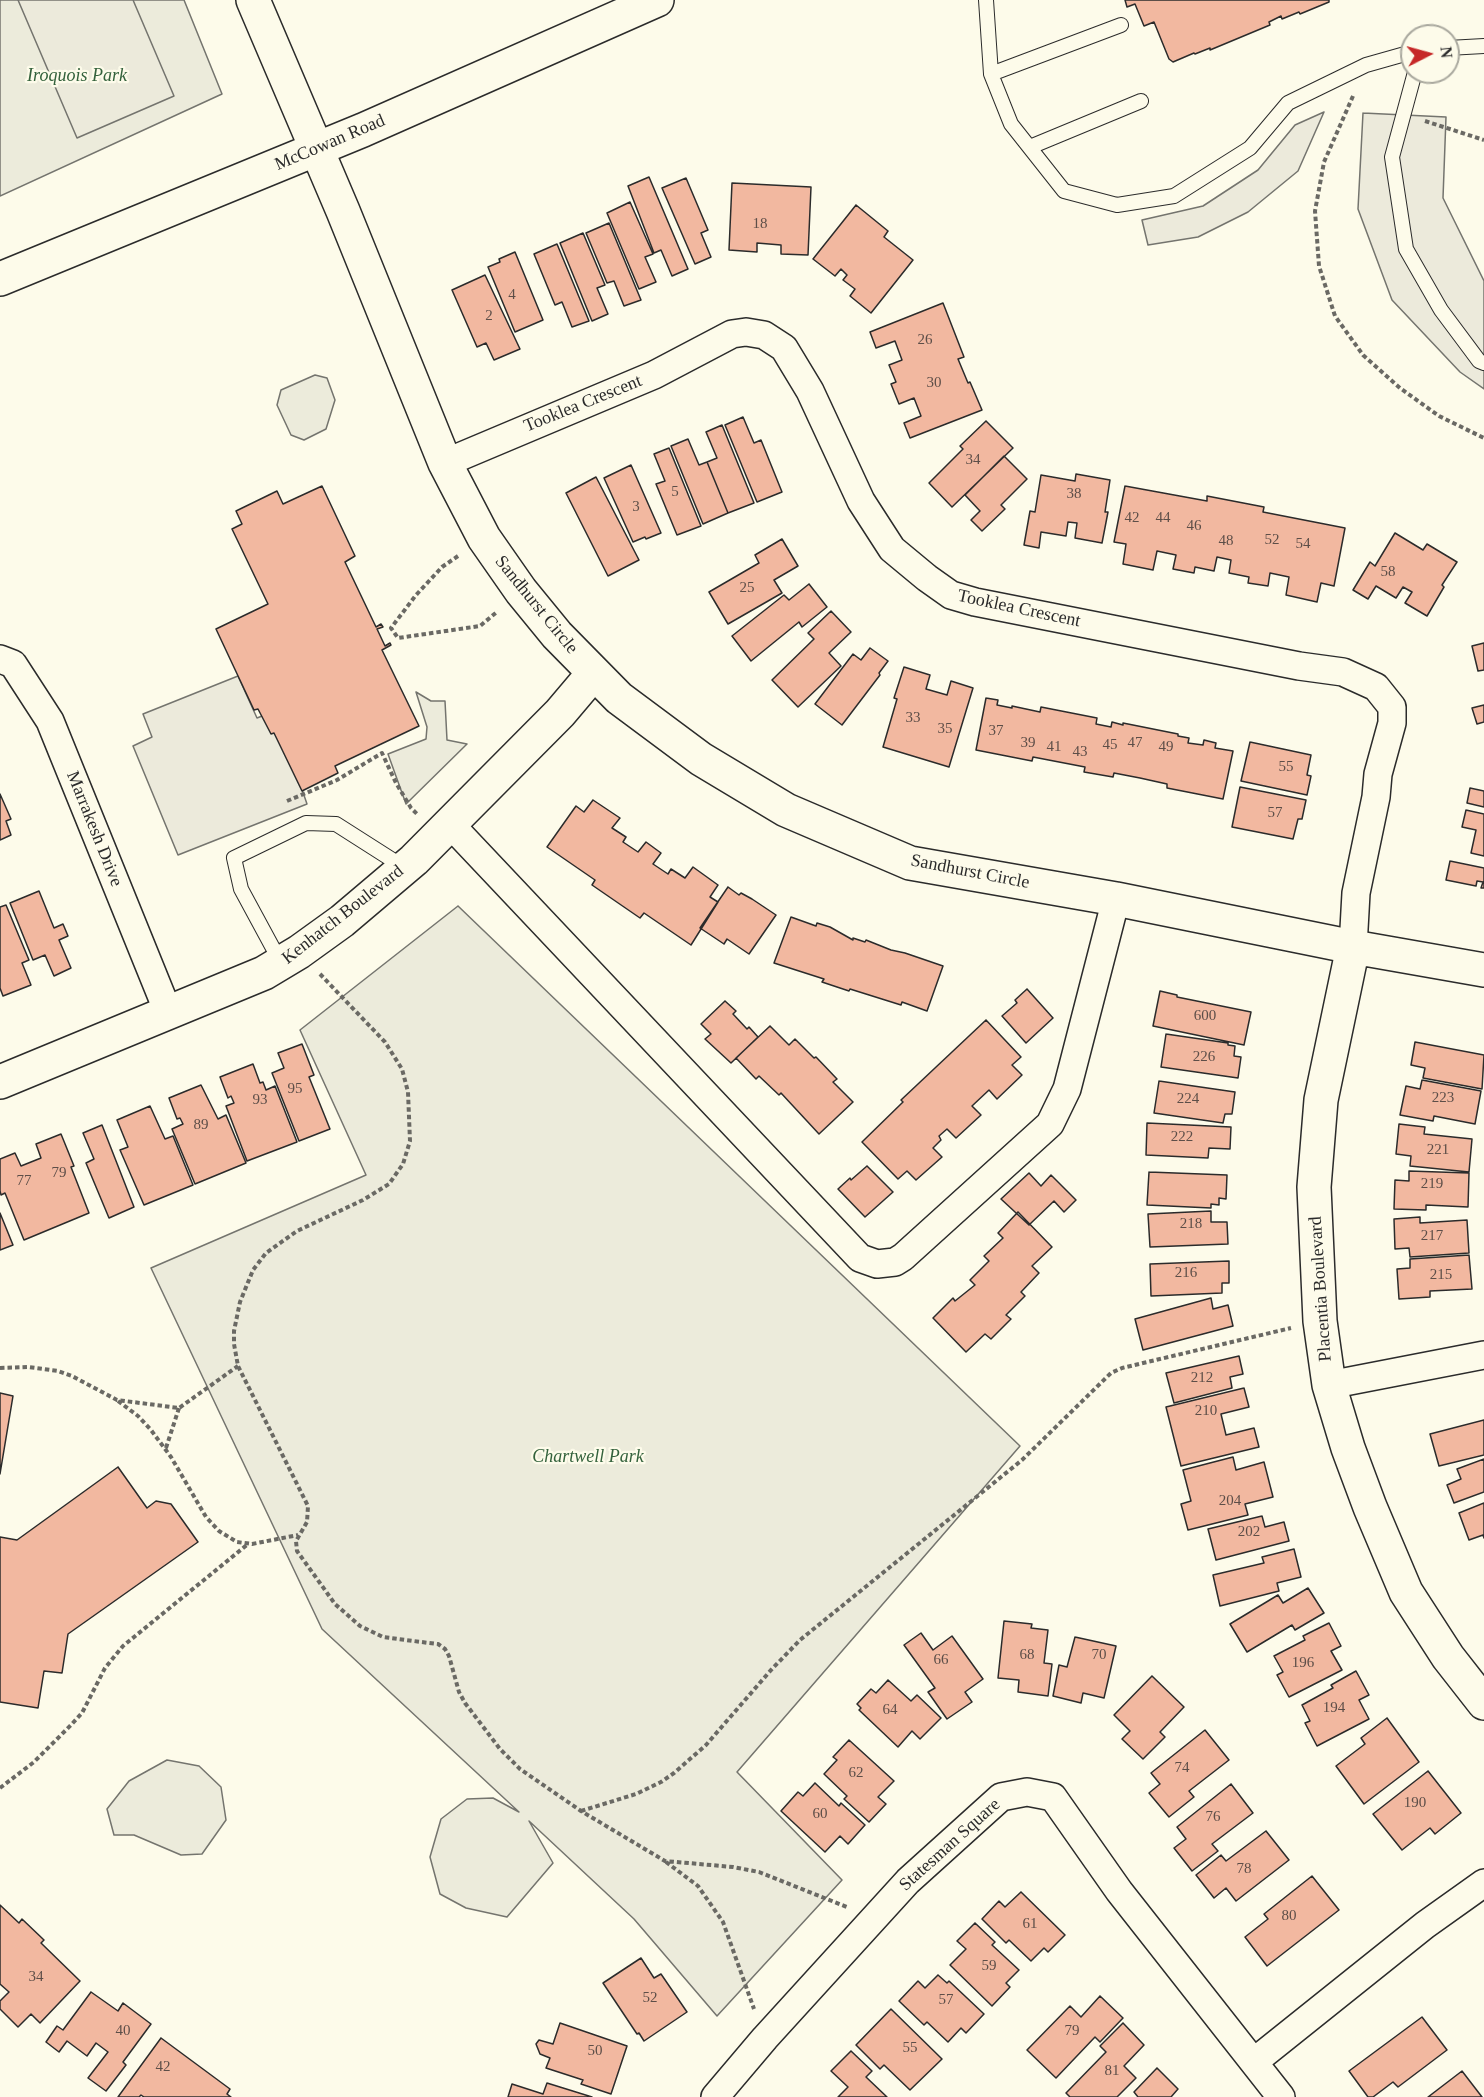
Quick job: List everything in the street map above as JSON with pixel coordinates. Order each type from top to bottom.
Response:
[{"type":"street","name":"Sandhurst Circle","points":[[253,0],[343,211],[445,463],[484,538],[521,591],[557,635],[619,698],[700,759],[786,810],[910,863],[1116,899],[1353,947],[1484,970]]},
{"type":"street","name":"McCowan Road","points":[[0,279],[316,149],[657,0]]},
{"type":"street","name":"Tooklea Crescent","points":[[445,463],[654,375],[732,334],[764,335],[784,348],[810,391],[861,501],[892,549],[951,595],[986,604],[1275,661],[1343,672],[1376,687],[1392,707],[1392,723],[1378,774],[1376,797],[1356,893],[1353,947]]},
{"type":"street","name":"Marrakesh Drive","points":[[0,659],[13,664],[50,721],[168,1012]]},
{"type":"street","name":"Kenhatch Boulevard","points":[[0,1082],[264,973],[290,958],[342,921],[405,868],[560,713],[593,674]]},
{"type":"street","points":[[445,829],[860,1258],[877,1264],[895,1262],[903,1257],[1050,1124],[1067,1089],[1116,899]]},
{"type":"street","name":"Placentia Boulevard","points":[[1353,947],[1321,1100],[1314,1187],[1320,1322],[1329,1385],[1348,1449],[1406,1592],[1448,1657],[1484,1703]]},
{"type":"street","points":[[1329,1385],[1484,1354]]},
{"type":"street","name":"Statesman Square","points":[[715,2097],[765,2038],[908,1881],[1001,1797],[1028,1792],[1053,1797],[1119,1891],[1281,2097]]},
{"type":"street","points":[[1254,2061],[1425,1925],[1484,1883]]},
{"type":"lane","points":[[986,0],[991,74],[1011,124],[1064,191],[1117,204],[1174,196],[1250,148],[1288,103],[1366,65],[1400,55]]},
{"type":"lane","points":[[991,74],[1121,25]]},
{"type":"lane","points":[[1460,47],[1484,46]]},
{"type":"lane","points":[[1411,84],[1392,157],[1406,249],[1441,310],[1479,361],[1484,363]]},
{"type":"lane","points":[[1030,147],[1141,101]]},
{"type":"lane","points":[[290,958],[241,889],[234,858],[306,823],[336,824],[405,868]]},
{"type":"path","points":[[1366,65],[1324,162],[1315,211],[1319,266],[1335,316],[1364,356],[1400,388],[1439,416],[1484,438]]},
{"type":"path","points":[[1402,114],[1484,140]]},
{"type":"path","points":[[484,538],[442,567],[416,595],[391,628],[398,638],[480,626],[521,591]]},
{"type":"path","points":[[287,801],[337,780],[382,753],[411,808],[445,829]]},
{"type":"path","points":[[290,958],[385,1042],[404,1074],[408,1092],[410,1130],[409,1149],[395,1177],[363,1200],[297,1231],[275,1245],[260,1261],[246,1287],[236,1317],[234,1344],[238,1366],[308,1506],[307,1522],[296,1541],[296,1548],[335,1604],[360,1626],[376,1635],[434,1644],[445,1649],[448,1652],[459,1692],[465,1703],[500,1749],[524,1772],[581,1811],[665,1861],[698,1886],[723,1922],[765,2038]]},
{"type":"path","points":[[581,1811],[636,1794],[675,1773],[706,1745],[800,1640],[1022,1460],[1111,1372],[1320,1322]]},
{"type":"path","points":[[166,1449],[179,1408],[238,1366]]},
{"type":"path","points":[[0,1368],[58,1371],[117,1400],[146,1424],[166,1449],[214,1527],[231,1540],[248,1544],[300,1534]]},
{"type":"path","points":[[117,1400],[179,1408]]},
{"type":"path","points":[[0,1788],[34,1762],[82,1713],[105,1668],[123,1646],[248,1544]]},
{"type":"path","points":[[665,1861],[733,1867],[759,1872],[873,1918]]},
{"type":"green space","name":"Iroquois Park","points":[[0,0],[184,0],[222,94],[0,196]]},
{"type":"green space","points":[[315,375],[327,378],[335,400],[326,429],[304,440],[291,435],[277,405],[281,390]]},
{"type":"green space","points":[[416,692],[431,701],[445,701],[447,740],[467,744],[406,804],[388,754],[426,739],[427,727]]},
{"type":"green space","name":"Chartwell Park","points":[[458,906],[1020,1446],[737,1772],[842,1880],[717,2016],[634,1919],[529,1821],[553,1863],[507,1917],[466,1908],[440,1894],[430,1857],[441,1819],[467,1799],[493,1798],[519,1812],[322,1629],[151,1268],[366,1175],[300,1030]]},
{"type":"green space","points":[[167,1760],[199,1766],[221,1787],[226,1820],[202,1854],[181,1855],[134,1835],[114,1835],[107,1809],[129,1781]]},
{"type":"shaded area","points":[[18,0],[133,0],[174,96],[77,138]]},
{"type":"shaded area","points":[[1324,112],[1298,171],[1248,212],[1198,237],[1148,245],[1142,220],[1203,206],[1258,170],[1295,125]]},
{"type":"shaded area","points":[[1363,113],[1446,117],[1443,198],[1484,281],[1484,389],[1460,372],[1392,300],[1358,209]]},
{"type":"shaded area","points":[[238,676],[257,718],[275,711],[307,804],[178,855],[133,746],[152,737],[143,714]]},
{"type":"building","points":[[1125,0],[1329,0],[1329,2],[1300,14],[1299,12],[1282,19],[1281,16],[1269,22],[1270,25],[1210,50],[1210,48],[1194,53],[1173,62],[1169,59],[1154,22],[1144,26],[1135,4],[1127,7]]},
{"type":"building","points":[[649,177],[688,269],[672,276],[661,250],[654,253],[628,186]]},
{"type":"building","points":[[686,178],[708,230],[701,233],[711,257],[695,264],[662,188]]},
{"type":"building","points":[[732,183],[811,187],[808,255],[781,254],[781,245],[757,243],[757,252],[729,250]]},
{"type":"building","points":[[630,202],[653,254],[645,257],[656,282],[639,289],[607,213]]},
{"type":"building","points":[[856,205],[888,231],[884,237],[913,260],[871,313],[850,296],[855,289],[843,280],[847,275],[841,269],[835,276],[813,259]]},
{"type":"building","points":[[609,223],[641,300],[624,306],[614,281],[607,283],[586,233]]},
{"type":"building","points":[[583,233],[605,285],[597,288],[608,314],[592,321],[560,243]]},
{"type":"building","points":[[557,244],[589,321],[572,327],[562,302],[555,305],[534,254]]},
{"type":"building","points":[[515,252],[543,320],[515,332],[488,267]]},
{"type":"building","points":[[485,275],[520,349],[494,360],[486,343],[477,347],[452,290]]},
{"type":"building","points":[[943,303],[964,357],[958,359],[982,410],[910,438],[904,423],[921,416],[914,398],[899,404],[891,384],[896,382],[889,365],[902,360],[895,341],[876,348],[870,332]]},
{"type":"building","points":[[743,417],[754,443],[761,440],[782,492],[757,502],[725,425]]},
{"type":"building","points":[[986,421],[1013,448],[952,507],[929,483],[963,449],[960,446]]},
{"type":"building","points":[[722,425],[754,503],[728,513],[707,462],[717,458],[706,432]]},
{"type":"building","points":[[688,439],[699,465],[707,462],[728,513],[703,524],[671,446]]},
{"type":"building","points":[[669,448],[701,526],[677,535],[656,484],[665,481],[654,454]]},
{"type":"building","points":[[1004,456],[1027,479],[1001,505],[1005,509],[982,531],[971,520],[980,511],[965,495]]},
{"type":"building","points":[[631,465],[661,533],[633,542],[604,478]]},
{"type":"building","points":[[1076,474],[1110,480],[1105,512],[1108,512],[1102,543],[1075,538],[1077,523],[1068,522],[1066,536],[1041,532],[1039,548],[1024,545],[1030,511],[1035,512],[1041,475],[1075,481]]},
{"type":"building","points":[[596,477],[639,560],[608,576],[566,493]]},
{"type":"building","points":[[322,486],[355,556],[345,562],[376,627],[381,624],[383,627],[377,629],[385,646],[390,643],[391,645],[382,650],[419,726],[335,766],[338,773],[302,791],[274,733],[271,734],[258,709],[254,710],[216,629],[268,604],[232,529],[242,524],[236,511],[277,491],[283,504]]},
{"type":"building","points":[[1125,486],[1207,501],[1207,496],[1264,507],[1263,512],[1345,528],[1334,586],[1321,583],[1317,602],[1286,595],[1289,577],[1270,573],[1268,586],[1248,583],[1249,577],[1229,573],[1231,560],[1217,557],[1214,571],[1195,567],[1194,573],[1173,569],[1176,555],[1157,551],[1153,570],[1123,564],[1126,544],[1114,542]]},
{"type":"building","points":[[1395,533],[1423,550],[1427,544],[1457,562],[1442,585],[1444,587],[1427,616],[1405,603],[1412,592],[1403,587],[1396,598],[1376,586],[1368,599],[1353,590],[1370,562],[1375,566]]},
{"type":"building","points":[[782,539],[798,566],[774,580],[782,593],[728,624],[709,592],[759,563],[755,555]]},
{"type":"building","points":[[809,584],[827,607],[802,627],[799,622],[751,661],[732,636],[784,595],[789,600]]},
{"type":"building","points":[[831,611],[851,632],[829,653],[841,666],[798,707],[772,680],[814,639],[808,633]]},
{"type":"building","points":[[1484,643],[1484,670],[1478,671],[1472,646]]},
{"type":"building","points":[[870,648],[888,661],[842,725],[815,704],[853,654],[861,660]]},
{"type":"building","points":[[904,667],[930,675],[926,689],[947,695],[951,681],[973,688],[949,767],[883,747],[897,699],[894,698]]},
{"type":"building","points":[[986,698],[998,700],[997,705],[1012,708],[1012,706],[1040,712],[1041,707],[1097,718],[1096,724],[1111,727],[1112,722],[1123,725],[1123,723],[1178,734],[1178,736],[1189,738],[1188,743],[1203,745],[1204,740],[1216,743],[1215,748],[1233,751],[1223,799],[1167,788],[1167,784],[1140,778],[1114,773],[1113,777],[1084,772],[1085,767],[1033,757],[1032,761],[976,750]]},
{"type":"building","points":[[1484,705],[1484,722],[1477,724],[1472,708]]},
{"type":"building","points":[[1250,742],[1311,755],[1307,775],[1311,776],[1307,795],[1241,781]]},
{"type":"building","points":[[1240,787],[1306,800],[1302,819],[1298,819],[1293,839],[1232,827]]},
{"type":"building","points":[[1470,788],[1484,791],[1484,807],[1467,803]]},
{"type":"building","points":[[0,794],[11,819],[6,821],[11,835],[0,840]]},
{"type":"building","points":[[593,800],[620,818],[612,828],[626,837],[623,842],[638,852],[646,842],[661,853],[653,864],[668,874],[671,869],[685,878],[693,867],[718,885],[710,897],[718,902],[691,945],[644,913],[640,918],[592,885],[595,880],[547,847],[576,806],[584,812]]},
{"type":"building","points":[[1466,810],[1484,814],[1484,856],[1471,853],[1476,830],[1462,827]]},
{"type":"building","points":[[1450,861],[1484,868],[1484,888],[1481,888],[1483,882],[1477,881],[1476,886],[1446,880]]},
{"type":"building","points":[[728,887],[776,915],[749,954],[727,939],[724,944],[700,928]]},
{"type":"building","points":[[39,891],[54,928],[63,924],[68,936],[59,940],[71,968],[54,976],[45,955],[33,960],[10,903]]},
{"type":"building","points":[[6,905],[29,960],[22,963],[31,985],[3,996],[0,988],[0,907]]},
{"type":"building","points":[[791,917],[816,926],[817,923],[830,927],[853,940],[853,938],[865,942],[866,940],[943,966],[927,1011],[902,1002],[901,1005],[850,989],[849,991],[822,982],[824,979],[774,963]]},
{"type":"building","points":[[1027,989],[1053,1018],[1026,1043],[1002,1016],[1017,1003],[1015,1000]]},
{"type":"building","points":[[1160,991],[1177,995],[1177,997],[1251,1012],[1244,1045],[1153,1026]]},
{"type":"building","points":[[725,1001],[736,1011],[733,1014],[758,1037],[731,1063],[705,1039],[711,1034],[701,1024]]},
{"type":"building","points":[[986,1020],[1021,1057],[1012,1065],[1022,1075],[997,1099],[989,1090],[972,1106],[981,1115],[956,1138],[947,1129],[939,1136],[941,1140],[933,1148],[942,1157],[916,1180],[907,1171],[898,1179],[862,1142],[903,1102],[901,1100]]},
{"type":"building","points":[[770,1026],[789,1045],[795,1039],[814,1058],[816,1057],[837,1079],[833,1082],[853,1102],[819,1134],[781,1093],[779,1095],[759,1076],[756,1079],[736,1058]]},
{"type":"building","points":[[1166,1034],[1235,1046],[1234,1056],[1241,1057],[1238,1078],[1161,1067]]},
{"type":"building","points":[[1415,1042],[1484,1055],[1482,1089],[1423,1078],[1425,1068],[1411,1065]]},
{"type":"building","points":[[302,1044],[314,1075],[309,1077],[330,1129],[299,1141],[272,1073],[284,1068],[278,1053]]},
{"type":"building","points":[[253,1064],[260,1083],[263,1082],[266,1090],[275,1086],[297,1142],[247,1161],[226,1106],[234,1103],[231,1096],[228,1098],[220,1077]]},
{"type":"building","points":[[1422,1080],[1481,1091],[1475,1124],[1434,1116],[1433,1121],[1400,1115],[1406,1086],[1420,1089]]},
{"type":"building","points":[[1159,1081],[1235,1092],[1232,1114],[1225,1114],[1223,1123],[1154,1113]]},
{"type":"building","points":[[201,1085],[218,1119],[226,1115],[246,1163],[195,1184],[172,1129],[183,1124],[180,1118],[177,1119],[169,1098]]},
{"type":"building","points":[[150,1106],[165,1139],[173,1136],[193,1185],[144,1205],[120,1150],[128,1147],[117,1120]]},
{"type":"building","points":[[1147,1123],[1231,1127],[1230,1149],[1209,1148],[1208,1158],[1146,1155]]},
{"type":"building","points":[[1399,1124],[1425,1127],[1424,1134],[1472,1139],[1469,1172],[1410,1166],[1411,1156],[1396,1154]]},
{"type":"building","points":[[102,1125],[134,1207],[109,1218],[86,1163],[94,1159],[83,1133]]},
{"type":"building","points":[[61,1134],[89,1213],[24,1240],[5,1193],[1,1195],[0,1159],[15,1153],[21,1166],[41,1158],[36,1144]]},
{"type":"building","points":[[867,1166],[893,1192],[865,1217],[838,1189]]},
{"type":"building","points":[[1409,1171],[1469,1173],[1468,1207],[1426,1205],[1426,1210],[1394,1209],[1395,1180],[1409,1181]]},
{"type":"building","points":[[1149,1172],[1227,1175],[1226,1199],[1219,1198],[1219,1205],[1211,1204],[1211,1208],[1147,1205]]},
{"type":"building","points":[[1029,1173],[1041,1186],[1051,1175],[1076,1200],[1064,1212],[1054,1201],[1029,1225],[1001,1199]]},
{"type":"building","points":[[1211,1211],[1211,1222],[1227,1222],[1228,1244],[1150,1247],[1148,1214]]},
{"type":"building","points":[[1018,1212],[1052,1247],[1032,1266],[1039,1273],[1021,1292],[1025,1296],[1006,1315],[1011,1319],[991,1339],[985,1334],[966,1352],[933,1318],[953,1298],[955,1301],[975,1285],[970,1280],[989,1261],[984,1256],[1003,1238],[998,1233]]},
{"type":"building","points":[[0,1213],[13,1245],[0,1250]]},
{"type":"building","points":[[1420,1217],[1420,1223],[1467,1220],[1469,1253],[1410,1257],[1409,1248],[1395,1249],[1394,1219]]},
{"type":"building","points":[[1469,1255],[1472,1289],[1430,1291],[1430,1297],[1399,1299],[1397,1269],[1410,1268],[1410,1259]]},
{"type":"building","points":[[1229,1261],[1229,1283],[1222,1283],[1222,1293],[1151,1296],[1150,1264]]},
{"type":"building","points":[[1211,1298],[1213,1309],[1228,1305],[1233,1326],[1143,1350],[1135,1319]]},
{"type":"building","points":[[1239,1356],[1243,1374],[1230,1377],[1232,1388],[1174,1403],[1166,1373]]},
{"type":"building","points":[[1244,1388],[1249,1407],[1221,1414],[1226,1435],[1254,1428],[1259,1447],[1181,1466],[1166,1407]]},
{"type":"building","points":[[0,1393],[13,1396],[0,1474]]},
{"type":"building","points":[[1484,1420],[1484,1455],[1439,1466],[1430,1434]]},
{"type":"building","points":[[1233,1457],[1236,1470],[1264,1462],[1273,1497],[1245,1504],[1248,1515],[1188,1530],[1181,1504],[1191,1501],[1183,1470]]},
{"type":"building","points":[[1484,1459],[1484,1492],[1454,1503],[1447,1485],[1461,1479],[1457,1469]]},
{"type":"building","points":[[118,1467],[147,1508],[156,1501],[171,1504],[198,1542],[68,1634],[62,1673],[44,1671],[38,1708],[0,1702],[0,1537],[17,1540]]},
{"type":"building","points":[[1484,1503],[1484,1538],[1483,1535],[1469,1540],[1459,1513]]},
{"type":"building","points":[[1262,1516],[1265,1527],[1284,1522],[1289,1541],[1216,1560],[1208,1529]]},
{"type":"building","points":[[1294,1549],[1301,1577],[1277,1583],[1279,1591],[1220,1606],[1213,1575],[1264,1563],[1262,1557]]},
{"type":"building","points":[[1308,1588],[1324,1613],[1295,1630],[1292,1625],[1247,1652],[1230,1624],[1278,1595],[1283,1603]]},
{"type":"building","points":[[1004,1621],[1032,1624],[1031,1628],[1048,1630],[1044,1663],[1052,1664],[1048,1696],[1018,1692],[1019,1680],[998,1678]]},
{"type":"building","points":[[1329,1623],[1341,1646],[1331,1651],[1342,1670],[1289,1697],[1277,1675],[1283,1672],[1274,1656],[1305,1640],[1303,1636]]},
{"type":"building","points":[[921,1633],[933,1650],[952,1636],[983,1679],[965,1692],[972,1702],[947,1719],[928,1692],[935,1688],[904,1645]]},
{"type":"building","points":[[1075,1637],[1116,1646],[1104,1698],[1083,1693],[1081,1703],[1053,1696],[1059,1665],[1067,1667]]},
{"type":"building","points":[[1356,1671],[1369,1695],[1359,1700],[1369,1719],[1317,1746],[1305,1723],[1310,1721],[1302,1705],[1333,1688],[1331,1685]]},
{"type":"building","points":[[1152,1676],[1184,1707],[1160,1732],[1165,1737],[1143,1759],[1122,1739],[1130,1731],[1114,1715]]},
{"type":"building","points":[[888,1680],[911,1701],[917,1695],[941,1718],[920,1739],[912,1731],[898,1747],[859,1710],[861,1708],[857,1704],[871,1689],[876,1693]]},
{"type":"building","points":[[1387,1718],[1419,1762],[1364,1804],[1336,1766],[1365,1744],[1361,1738]]},
{"type":"building","points":[[1205,1730],[1229,1760],[1189,1791],[1194,1797],[1169,1817],[1149,1793],[1160,1784],[1151,1773]]},
{"type":"building","points":[[849,1740],[894,1781],[878,1797],[886,1804],[869,1822],[844,1799],[847,1796],[824,1774],[837,1760],[833,1757]]},
{"type":"building","points":[[1428,1771],[1461,1813],[1435,1834],[1430,1828],[1402,1850],[1373,1814]]},
{"type":"building","points":[[815,1783],[839,1806],[841,1803],[865,1825],[848,1844],[840,1836],[825,1852],[781,1811],[798,1792],[803,1796]]},
{"type":"building","points":[[1231,1784],[1253,1813],[1212,1844],[1218,1851],[1192,1871],[1174,1848],[1186,1839],[1177,1827]]},
{"type":"building","points":[[1266,1831],[1289,1860],[1236,1901],[1226,1888],[1214,1898],[1196,1875],[1221,1855],[1226,1861]]},
{"type":"building","points":[[1312,1876],[1339,1910],[1267,1966],[1245,1937],[1268,1919],[1264,1914]]},
{"type":"building","points":[[1021,1892],[1065,1935],[1048,1952],[1044,1948],[1031,1961],[1009,1940],[1006,1943],[982,1919],[999,1901],[1005,1907]]},
{"type":"building","points":[[0,1905],[19,1923],[22,1919],[44,1940],[41,1943],[80,1981],[40,2023],[31,2014],[18,2027],[0,2009],[0,2001],[9,1992],[0,1984]]},
{"type":"building","points":[[975,1923],[995,1942],[992,1945],[1019,1970],[1006,1983],[1010,1987],[992,2006],[950,1965],[966,1949],[957,1941]]},
{"type":"building","points":[[641,1958],[654,1978],[661,1974],[687,2012],[644,2041],[603,1983]]},
{"type":"building","points":[[938,1975],[947,1983],[949,1981],[984,2014],[966,2033],[961,2028],[948,2042],[927,2022],[924,2025],[899,2001],[918,1981],[925,1988]]},
{"type":"building","points":[[91,1992],[118,2011],[123,2003],[151,2024],[123,2062],[126,2065],[106,2091],[88,2078],[108,2052],[96,2043],[87,2056],[67,2041],[59,2052],[46,2042],[57,2026],[63,2030]]},
{"type":"building","points":[[1100,1996],[1123,2018],[1100,2042],[1095,2037],[1056,2078],[1027,2050],[1070,2006],[1081,2017]]},
{"type":"building","points":[[891,2009],[942,2059],[910,2090],[884,2065],[880,2069],[856,2045]]},
{"type":"building","points":[[1422,2017],[1447,2050],[1398,2087],[1393,2082],[1373,2097],[1368,2097],[1349,2071]]},
{"type":"building","points":[[560,2023],[627,2046],[611,2094],[581,2084],[583,2080],[546,2068],[550,2058],[540,2054],[536,2044],[539,2040],[553,2044]]},
{"type":"building","points":[[1123,2023],[1144,2045],[1124,2066],[1136,2078],[1117,2097],[1070,2097],[1066,2093],[1106,2052],[1100,2046]]},
{"type":"building","points":[[161,2038],[230,2089],[227,2094],[231,2097],[144,2097],[141,2095],[139,2097],[118,2097]]},
{"type":"building","points":[[851,2051],[872,2071],[866,2077],[887,2097],[838,2097],[848,2087],[831,2071]]},
{"type":"building","points":[[1157,2068],[1178,2089],[1171,2097],[1138,2097],[1134,2092]]},
{"type":"building","points":[[1462,2071],[1482,2097],[1428,2097]]},
{"type":"building","points":[[547,2083],[592,2097],[508,2097],[512,2084],[543,2094]]}]
